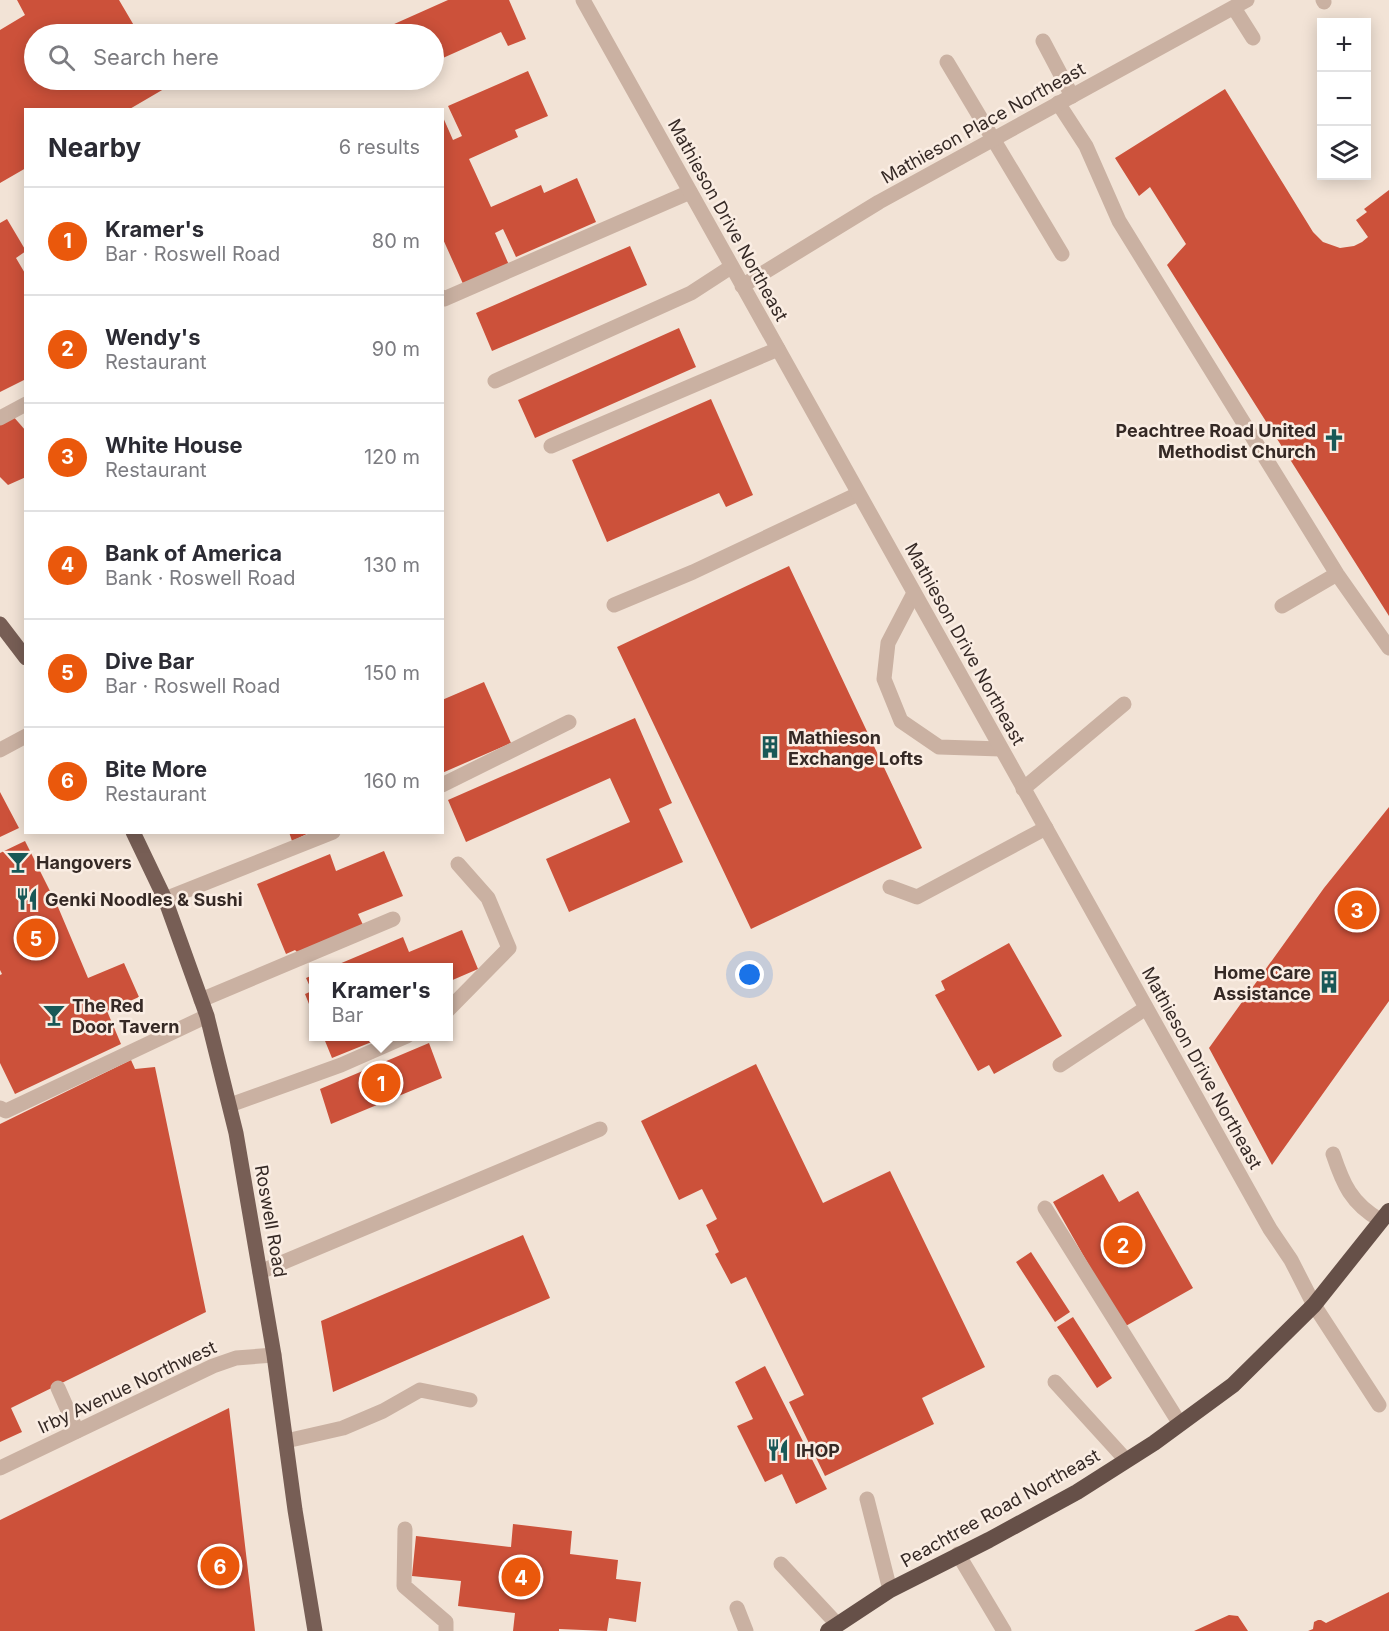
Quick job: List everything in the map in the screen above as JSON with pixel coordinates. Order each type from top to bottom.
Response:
[{"type":"highway","name":"Peachtree Road Northeast","points":[[833,1628],[890,1590],[1077,1492],[1180,1424],[1233,1385],[1314,1305],[1385,1215]]},
{"type":"main road","points":[[0,624],[24,655]]},
{"type":"main road","name":"Roswell Road","points":[[134,834],[165,899],[207,1016],[230,1105],[274,1355],[295,1510],[315,1631]]},
{"type":"street","name":"Mathieson Drive Northeast","points":[[584,0],[1270,1229],[1292,1260],[1314,1305],[1378,1405]]},
{"type":"street","name":"Mathieson Place Northeast","points":[[742,286],[879,202],[1247,0]]},
{"type":"street","points":[[1233,8],[1253,38]]},
{"type":"street","points":[[1043,41],[1072,96]]},
{"type":"street","points":[[947,62],[1062,254]]},
{"type":"street","points":[[1058,103],[1086,146],[1119,221],[1337,574],[1389,648]]},
{"type":"street","points":[[444,299],[690,192]]},
{"type":"street","points":[[495,381],[691,293],[731,267]]},
{"type":"street","points":[[551,446],[778,349]]},
{"type":"street","points":[[0,418],[24,405]]},
{"type":"street","points":[[614,605],[693,572],[858,494]]},
{"type":"street","points":[[1282,606],[1337,574]]},
{"type":"street","points":[[914,593],[888,643],[884,679],[901,721],[939,747],[1001,749]]},
{"type":"street","points":[[1023,789],[1124,704]]},
{"type":"street","points":[[444,784],[569,722]]},
{"type":"street","points":[[0,750],[24,737]]},
{"type":"street","points":[[890,887],[917,897],[1046,828]]},
{"type":"street","points":[[165,899],[328,834]]},
{"type":"street","points":[[453,1005],[509,948],[488,898],[458,864]]},
{"type":"street","points":[[201,1000],[393,919]]},
{"type":"street","points":[[1060,1065],[1146,1008]]},
{"type":"street","points":[[0,1108],[6,1111],[207,1016]]},
{"type":"street","points":[[230,1105],[341,1065],[396,1041]]},
{"type":"street","points":[[260,1272],[600,1129]]},
{"type":"street","points":[[1333,1154],[1342,1182],[1365,1211],[1385,1215]]},
{"type":"street","points":[[1045,1208],[1180,1424]]},
{"type":"street","name":"Irby Avenue Northwest","points":[[0,1468],[213,1366],[236,1358],[274,1355]]},
{"type":"street","points":[[1055,1382],[1126,1460]]},
{"type":"street","points":[[58,1388],[76,1431]]},
{"type":"street","points":[[286,1441],[343,1428],[383,1411],[420,1390],[470,1400]]},
{"type":"street","points":[[867,1499],[890,1590]]},
{"type":"street","points":[[405,1529],[404,1586],[446,1622],[446,1631]]},
{"type":"street","points":[[958,1554],[1004,1631]]},
{"type":"street","points":[[781,1564],[833,1628]]},
{"type":"street","points":[[737,1608],[746,1631]]},
{"type":"building","points":[[17,0],[119,0],[133,24],[24,24],[24,90],[162,90],[131,108],[24,108],[24,169],[0,183],[0,30],[25,15]]},
{"type":"building","points":[[448,0],[509,0],[526,39],[508,46],[501,32],[444,58],[444,24],[394,24]]},
{"type":"building","points":[[528,71],[548,116],[515,130],[518,137],[469,159],[491,207],[541,185],[544,193],[577,178],[596,222],[516,257],[503,229],[495,233],[509,265],[464,286],[444,241],[444,120],[453,140],[462,136],[448,106]]},
{"type":"building","name":"Peachtree Road United Methodist Church","points":[[1225,89],[1313,232],[1323,242],[1340,248],[1362,242],[1368,237],[1356,220],[1367,212],[1364,209],[1389,190],[1389,616],[1167,265],[1186,244],[1150,187],[1139,196],[1115,158]]},
{"type":"building","points":[[7,219],[24,248],[24,252],[16,258],[24,272],[24,380],[0,392],[0,223]]},
{"type":"building","points":[[630,246],[647,285],[492,351],[476,313]]},
{"type":"building","points":[[679,328],[696,367],[535,438],[518,400]]},
{"type":"building","points":[[711,399],[753,495],[726,507],[719,493],[607,542],[572,460]]},
{"type":"building","points":[[12,415],[24,429],[24,478],[8,485],[0,477],[0,425]]},
{"type":"building","name":"Mathieson Exchange Lofts","points":[[789,566],[922,848],[751,929],[617,647]]},
{"type":"building","points":[[484,682],[511,743],[444,772],[444,699]]},
{"type":"building","points":[[635,718],[672,803],[659,809],[683,862],[569,912],[546,859],[630,822],[610,778],[466,842],[448,800]]},
{"type":"building","points":[[0,792],[19,828],[0,837]]},
{"type":"building","points":[[1389,807],[1389,1001],[1272,1165],[1209,1048],[1324,888]]},
{"type":"building","points":[[290,834],[307,834],[292,841]]},
{"type":"building","points":[[25,841],[58,907],[88,978],[124,963],[139,997],[107,1011],[121,1044],[15,1094],[0,1063],[0,975],[2,974],[0,970],[0,853]]},
{"type":"building","points":[[384,851],[403,896],[358,914],[363,925],[297,952],[295,950],[286,954],[257,884],[330,854],[336,871]]},
{"type":"building","points":[[462,930],[478,969],[453,980],[453,963],[341,963],[403,937],[409,952]]},
{"type":"building","points":[[1009,943],[1062,1036],[994,1074],[989,1065],[978,1071],[935,995],[945,990],[941,981]]},
{"type":"building","points":[[309,992],[309,1004],[305,994]]},
{"type":"building","points":[[325,1041],[374,1041],[332,1058]]},
{"type":"building","points":[[429,1043],[442,1078],[331,1124],[320,1089]]},
{"type":"building","points":[[131,1060],[135,1069],[155,1067],[206,1312],[11,1408],[22,1432],[0,1442],[0,1124]]},
{"type":"building","points":[[756,1064],[823,1203],[890,1171],[985,1367],[922,1398],[934,1424],[825,1476],[789,1402],[804,1395],[746,1277],[731,1284],[715,1254],[719,1252],[706,1225],[717,1219],[702,1189],[679,1200],[641,1121]]},
{"type":"building","points":[[1103,1174],[1119,1202],[1138,1191],[1193,1288],[1124,1327],[1053,1202]]},
{"type":"building","points":[[523,1235],[550,1298],[333,1392],[321,1321]]},
{"type":"building","points":[[1031,1252],[1070,1312],[1055,1322],[1016,1262]]},
{"type":"building","points":[[1073,1317],[1112,1378],[1097,1388],[1057,1327]]},
{"type":"building","name":"IHOP","points":[[765,1366],[827,1489],[796,1504],[782,1474],[765,1482],[737,1426],[753,1419],[735,1382]]},
{"type":"building","points":[[229,1408],[255,1631],[0,1631],[0,1520]]},
{"type":"building","points":[[513,1524],[572,1531],[570,1554],[618,1560],[616,1579],[641,1582],[636,1622],[609,1618],[607,1631],[559,1629],[559,1631],[513,1631],[515,1613],[458,1606],[461,1581],[412,1576],[416,1536],[511,1547]]},
{"type":"building","points":[[1389,1592],[1389,1631],[1308,1631],[1313,1629],[1314,1622],[1318,1620],[1326,1623]]},
{"type":"building","points":[[1229,1615],[1238,1616],[1248,1631],[1194,1631]]},
{"type":"place","name":"Peachtree Road United Methodist Church","points":[[1334,440]]},
{"type":"place","name":"Mathieson Exchange Lofts","points":[[770,747]]},
{"type":"place","name":"Hangovers","points":[[18,862]]},
{"type":"place","name":"Genki Noodles & Sushi","points":[[27,899]]},
{"type":"place","name":"White House","points":[[1357,910]]},
{"type":"place","name":"Dive Bar","points":[[36,938]]},
{"type":"place","name":"Home Care Assistance","points":[[1329,982]]},
{"type":"place","name":"The Red Door Tavern","points":[[54,1015]]},
{"type":"place","name":"Kramer's","points":[[381,1083]]},
{"type":"place","name":"Wendy's","points":[[1123,1245]]},
{"type":"place","name":"IHOP","points":[[778,1450]]},
{"type":"place","name":"Bite More","points":[[220,1566]]},
{"type":"place","name":"Bank of America","points":[[521,1577]]}]
